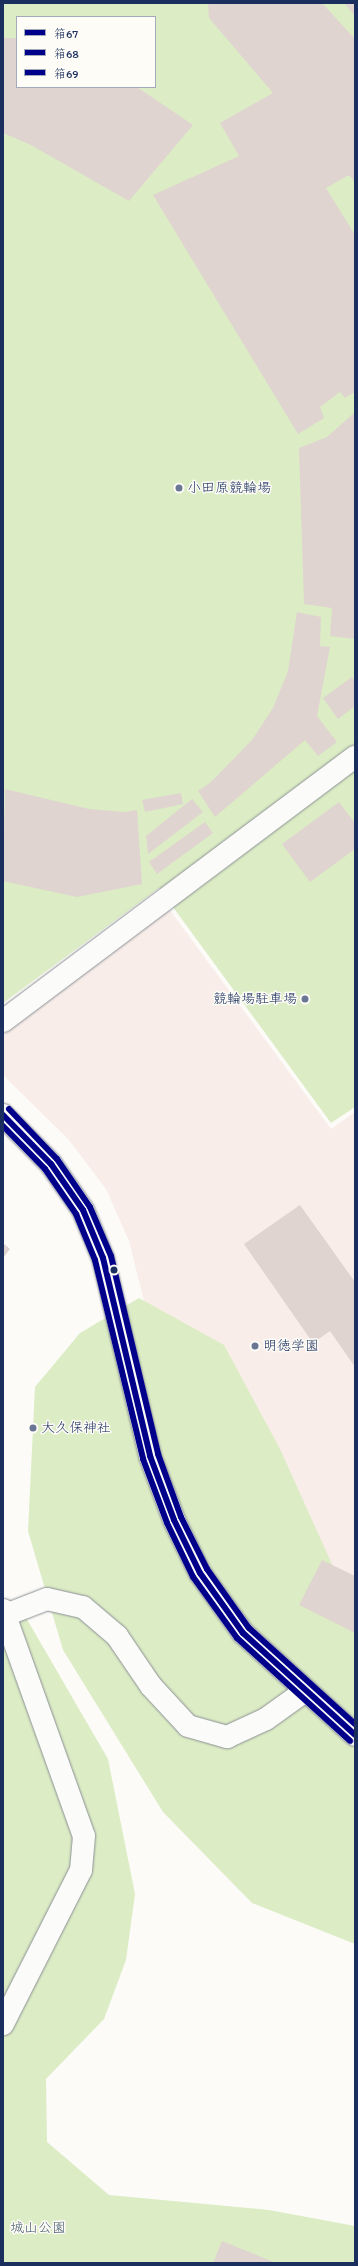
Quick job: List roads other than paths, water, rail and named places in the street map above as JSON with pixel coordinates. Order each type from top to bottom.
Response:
[{"type":"street","points":[[3,1021],[355,757]]},
{"type":"street","points":[[3,1115],[51,1164],[82,1210],[94,1237],[103,1258],[150,1456],[174,1520],[200,1573],[244,1633],[305,1691],[355,1735]]},
{"type":"street","points":[[3,2024],[81,1870],[84,1836],[3,1613],[47,1599],[83,1607],[117,1636],[151,1686],[188,1726],[227,1737],[266,1719],[305,1691]]},
{"type":"place","name":"小田原競輪場","points":[[179,488]]},
{"type":"place","name":"競輪場駐車場","points":[[305,999]]},
{"type":"place","name":"明徳学園","points":[[255,1346]]},
{"type":"place","name":"大久保神社","points":[[33,1428]]},
{"type":"park label","name":"城山公園","points":[[38,2228]]}]
